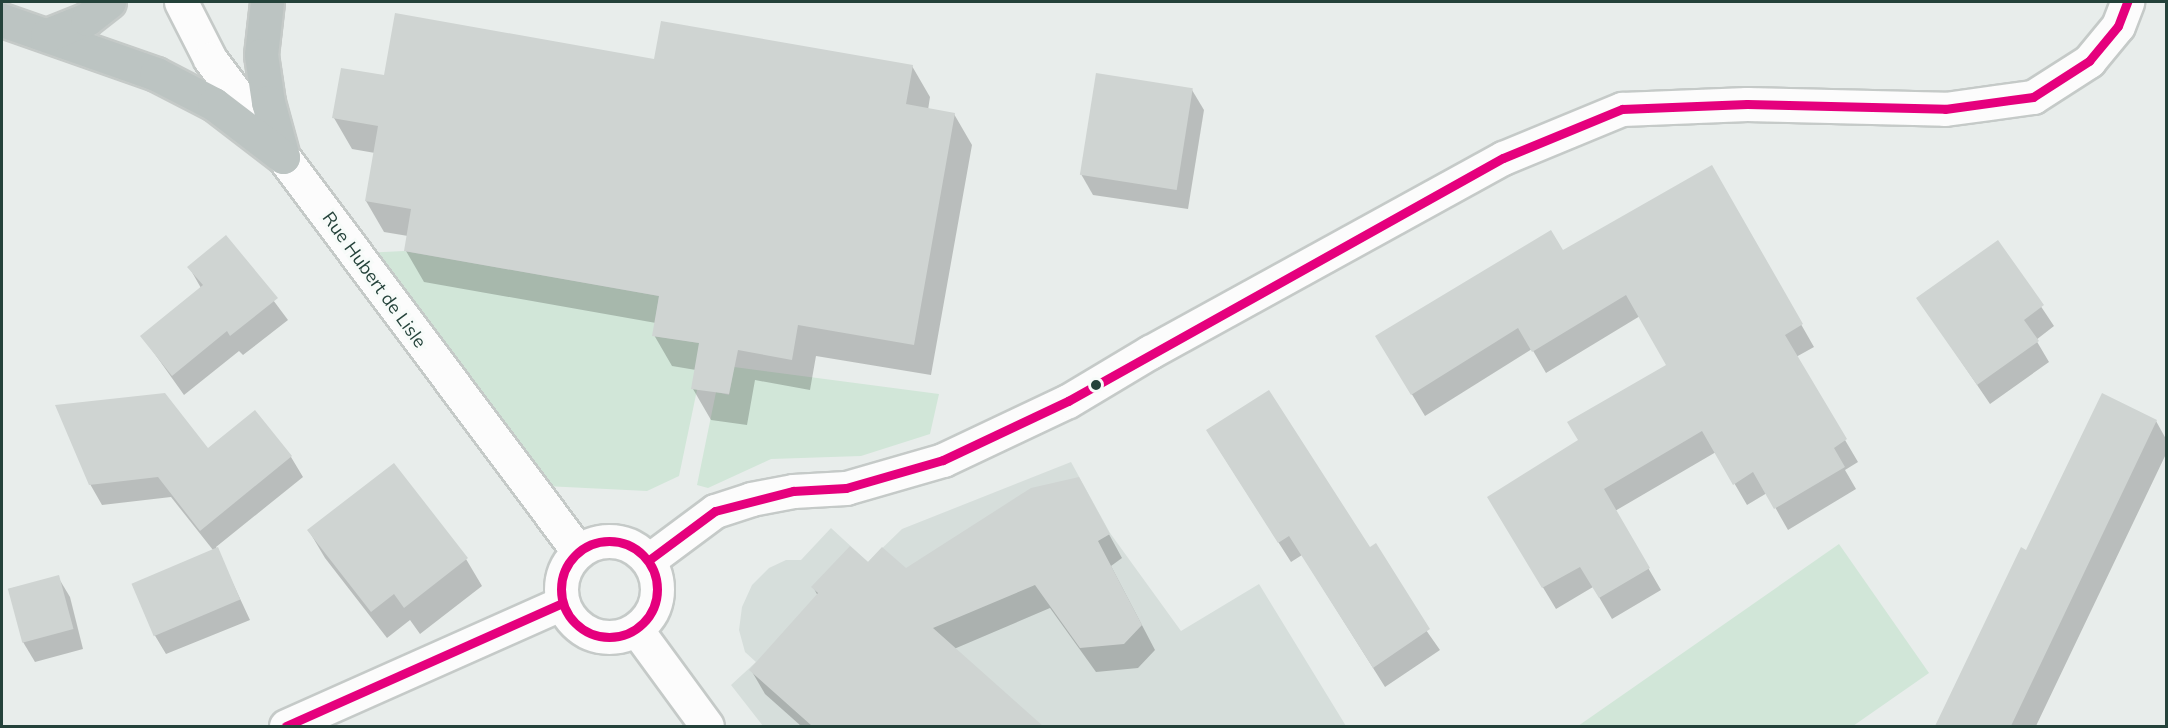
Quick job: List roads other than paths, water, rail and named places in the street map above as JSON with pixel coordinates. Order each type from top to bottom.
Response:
[{"type":"highway","points":[[47,35],[87,19],[109,2]]},
{"type":"highway","points":[[267,2],[261,55],[268,102],[284,157]]},
{"type":"highway","points":[[2,20],[156,74],[214,104],[284,157]]},
{"type":"street","name":"Rue Hubert de Lisle","points":[[181,2],[210,59],[578,551]]},
{"type":"street","points":[[649,560],[715,512],[751,499],[793,491],[846,488],[943,460],[1068,401],[1150,352],[1503,158],[1622,109],[1747,104],[1945,109],[2033,97],[2089,61],[2118,26],[2127,2]]},
{"type":"street","points":[[602,540],[628,543],[649,560],[658,584],[654,610],[636,629],[615,637],[593,635],[574,622],[562,603],[561,584],[566,566],[578,551],[602,540]]},
{"type":"street","points":[[286,726],[562,603]]},
{"type":"street","points":[[636,629],[707,726]]}]
